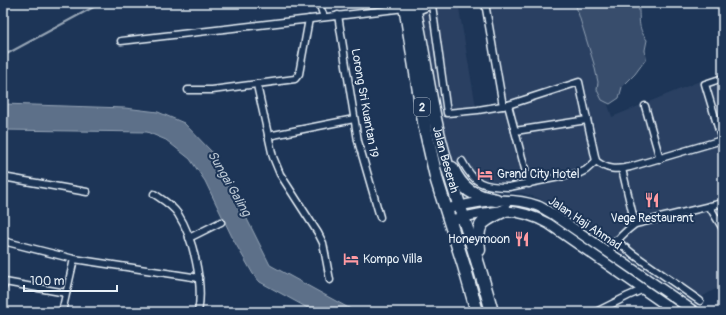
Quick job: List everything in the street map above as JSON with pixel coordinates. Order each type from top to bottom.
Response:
[{"type":"highway","name":"Jalan Beserah","points":[[409,6],[440,139],[492,312]]},
{"type":"highway","name":"Jalan Beserah","points":[[409,6],[425,128],[437,181],[477,312]]},
{"type":"highway","points":[[440,139],[456,176],[463,184],[470,191],[480,197],[496,200]]},
{"type":"highway","points":[[480,268],[478,232],[481,224],[508,205]]},
{"type":"street","points":[[319,3],[324,17]]},
{"type":"street","points":[[485,3],[506,106],[515,131],[529,184]]},
{"type":"street","points":[[121,41],[409,6],[432,5],[446,114],[506,106],[579,82],[596,161],[606,168],[622,169],[722,142],[705,84],[723,78]]},
{"type":"street","name":"Lorong Sri Kuantan 19","points":[[338,15],[358,141],[380,218]]},
{"type":"street","points":[[188,90],[212,90],[295,79],[299,74],[308,19]]},
{"type":"street","points":[[257,85],[273,157],[280,174],[323,243],[330,280]]},
{"type":"street","points":[[645,106],[660,159]]},
{"type":"street","points":[[268,136],[354,119]]},
{"type":"street","points":[[515,131],[587,120]]},
{"type":"street","points":[[462,160],[467,171],[477,181],[487,186],[509,187],[580,173],[596,161]]},
{"type":"street","points":[[622,169],[635,224]]},
{"type":"street","points":[[3,177],[87,192]]},
{"type":"street","points":[[508,205],[509,187]]},
{"type":"street","points":[[154,194],[170,205],[178,213],[194,251],[199,278],[198,312]]},
{"type":"street","name":"Jalan Haji Ahmad","points":[[461,212],[496,200],[535,216],[549,224],[676,312]]},
{"type":"street","points":[[608,252],[616,240],[627,229],[635,224],[723,203]]},
{"type":"street","name":"Jalan Haji Ahmad","points":[[448,215],[508,205],[539,206],[695,312]]},
{"type":"street","points":[[709,206],[723,229]]},
{"type":"street","points":[[189,238],[221,222]]},
{"type":"street","points":[[616,240],[633,254],[700,301]]},
{"type":"street","points":[[3,241],[74,260],[199,278]]},
{"type":"street","points":[[62,312],[74,260]]},
{"type":"street","points":[[3,288],[5,282],[66,293]]},
{"type":"street","points":[[596,312],[644,289]]},
{"type":"shaded area","points":[[433,3],[458,3],[477,113],[504,108],[486,3],[574,3],[612,117],[700,81],[723,74],[723,201],[705,205],[723,234],[723,285],[692,302],[555,207],[538,198],[522,193],[479,191],[471,186],[458,172],[433,115],[416,10]]},
{"type":"shaded area","points":[[575,3],[638,3],[641,31],[647,40],[645,50],[646,59],[635,74],[622,87],[619,98],[610,104],[602,100],[597,90],[598,82],[594,64]]},
{"type":"shaded area","points":[[3,104],[125,108],[158,112],[184,123],[211,151],[224,173],[270,265],[356,312],[315,312],[260,282],[253,274],[234,241],[205,181],[190,159],[166,140],[147,132],[3,130]]},
{"type":"waterway","points":[[3,56],[101,3]]},
{"type":"waterway","points":[[707,3],[723,9]]},
{"type":"place","name":"Grand City Hotel","points":[[485,174]]},
{"type":"place","name":"Vege Restaurant","points":[[652,200]]},
{"type":"place","name":"Honeymoon","points":[[522,239]]},
{"type":"place","name":"Kompo Villa","points":[[351,259]]},
{"type":"water label","name":"Sungai Galing","points":[[230,183]]}]
